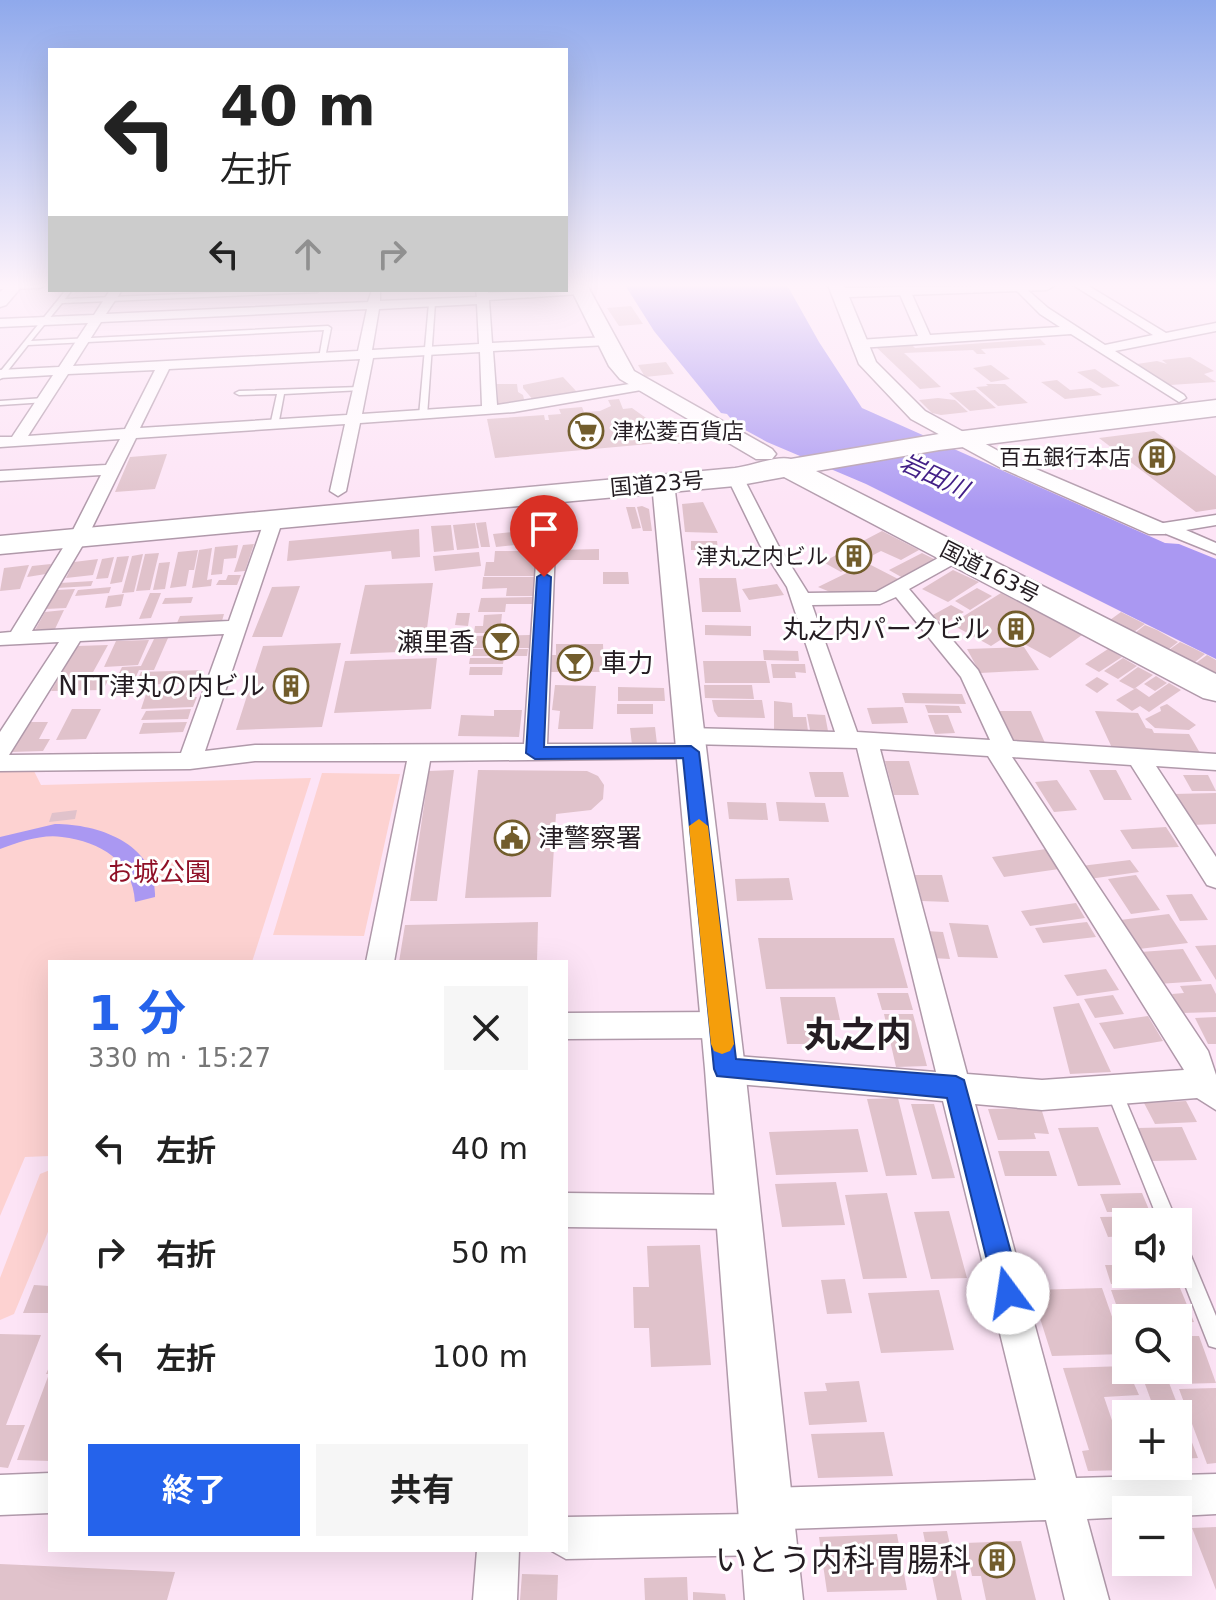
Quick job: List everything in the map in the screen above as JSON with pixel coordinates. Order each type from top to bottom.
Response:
[{"type":"highway","name":"国道23号","points":[[0,545],[83,526],[338,491],[781,460],[1216,394]]},
{"type":"highway","name":"国道23号","points":[[938,434],[1216,408]]},
{"type":"highway","name":"国道23号","points":[[0,523],[83,526],[274,519],[735,477],[781,460]]},
{"type":"highway","name":"国道163号","points":[[781,460],[1216,689]]},
{"type":"main road","points":[[616,360],[642,386],[781,460]]},
{"type":"street","points":[[17,441],[70,360]]},
{"type":"street","points":[[1,375],[289,360]]},
{"type":"street","points":[[338,491],[365,360]]},
{"type":"street","points":[[488,360],[490,410]]},
{"type":"street","points":[[866,360],[938,434],[1216,549]]},
{"type":"street","points":[[1120,360],[1179,398]]},
{"type":"street","points":[[9,638],[83,526],[164,366]]},
{"type":"street","points":[[0,442],[423,416],[490,410],[642,386]]},
{"type":"street","points":[[0,476],[112,470]]},
{"type":"street","points":[[735,477],[801,599],[858,740],[956,1087],[1087,1600]]},
{"type":"street","points":[[663,483],[723,1047],[774,1600]]},
{"type":"street","points":[[534,495],[546,548],[535,753]]},
{"type":"street","points":[[190,761],[274,519]]},
{"type":"street","points":[[1162,529],[1216,520]]},
{"type":"street","points":[[801,599],[880,598],[957,555]]},
{"type":"street","points":[[568,1026],[723,1047],[956,1087],[1042,1095],[1208,1075],[1000,749],[971,675],[899,589]]},
{"type":"street","points":[[9,638],[238,627]]},
{"type":"street","points":[[0,750],[73,636]]},
{"type":"street","points":[[0,763],[190,761],[255,753],[535,753],[690,744],[858,740],[1216,762]]},
{"type":"street","points":[[380,960],[420,754]]},
{"type":"street","points":[[1138,757],[1216,878]]},
{"type":"street","points":[[568,1210],[739,1212]]},
{"type":"street","points":[[0,1495],[48,1493]]},
{"type":"street","points":[[568,1538],[1061,1499],[1216,1494]]},
{"type":"street","points":[[495,1600],[498,1552]]},
{"type":"lane","points":[[423,416],[427,360]]},
{"type":"lane","points":[[239,393],[360,389]]},
{"type":"lane","points":[[274,426],[281,392]]},
{"type":"lane","points":[[0,403],[44,400]]},
{"type":"lane","points":[[1114,1088],[1162,1208]]},
{"type":"lane","points":[[1192,1280],[1216,1339]]},
{"type":"green space","name":"お城公園","points":[[0,771],[34,771],[41,785],[311,778],[253,960],[48,960],[48,1156],[25,1157],[0,1216]]},
{"type":"green space","points":[[322,773],[400,774],[364,936],[273,935]]},
{"type":"green space","points":[[48,1171],[48,1232],[14,1314],[0,1320],[0,1278],[40,1174]]},
{"type":"water","name":"岩田川","points":[[677,360],[831,360],[862,408],[1165,543],[1179,544],[1216,559],[1216,659],[866,484],[767,442],[721,413]]},
{"type":"water","points":[[55,824],[107,833],[136,851],[153,879],[155,897],[135,902],[133,888],[121,865],[102,849],[90,844],[62,837],[47,837],[0,849],[0,837]]},
{"type":"building","points":[[889,360],[911,360],[941,387],[920,389]]},
{"type":"building","points":[[1162,360],[1195,360],[1214,371],[1204,374],[1216,382],[1170,385],[1137,364],[1157,361],[1167,364]]},
{"type":"building","points":[[666,362],[674,374],[645,377],[638,365]]},
{"type":"building","points":[[991,365],[1010,379],[991,382],[973,368]]},
{"type":"building","points":[[1095,369],[1120,386],[1102,388],[1077,372]]},
{"type":"building","points":[[563,377],[577,392],[534,401],[523,388],[523,385]]},
{"type":"building","points":[[1057,380],[1070,390],[1091,388],[1102,395],[1065,399],[1041,382]]},
{"type":"building","points":[[497,384],[517,384],[525,403],[498,405]]},
{"type":"building","points":[[986,384],[1005,384],[1028,403],[998,406],[976,387],[988,386]]},
{"type":"building","points":[[975,390],[996,408],[970,411],[949,393]]},
{"type":"building","points":[[619,399],[623,409],[632,408],[667,433],[671,442],[495,458],[487,419],[544,415],[545,420],[549,420],[548,415],[561,414],[559,409],[582,407],[584,412],[600,411],[611,406],[608,400]]},
{"type":"building","points":[[919,400],[955,400],[968,412],[932,413]]},
{"type":"building","name":"百五銀行本店","points":[[1154,431],[1216,476],[1216,509],[1196,512],[1099,438]]},
{"type":"building","points":[[690,433],[695,436],[692,443],[677,444],[672,434]]},
{"type":"building","points":[[167,454],[155,489],[115,492],[130,457]]},
{"type":"building","points":[[703,502],[718,533],[685,532],[682,504]]},
{"type":"building","points":[[626,507],[635,507],[641,528],[632,529]]},
{"type":"building","points":[[637,507],[649,509],[652,531],[643,531]]},
{"type":"building","points":[[486,522],[490,547],[481,547],[476,523]]},
{"type":"building","points":[[475,523],[479,548],[457,550],[453,525]]},
{"type":"building","points":[[451,525],[454,550],[434,552],[431,526]]},
{"type":"building","points":[[419,529],[420,557],[392,559],[391,551],[287,561],[289,541]]},
{"type":"building","points":[[532,530],[535,543],[496,547],[493,534]]},
{"type":"building","name":"津丸之内ビル","points":[[882,531],[919,550],[901,560],[881,551],[841,572],[823,562]]},
{"type":"building","points":[[691,541],[717,541],[718,550],[691,550]]},
{"type":"building","points":[[254,544],[245,571],[234,572],[243,545]]},
{"type":"building","points":[[238,545],[236,558],[224,559],[222,574],[211,575],[215,547]]},
{"type":"building","points":[[212,548],[207,580],[212,579],[211,586],[192,588],[199,550]]},
{"type":"building","points":[[599,549],[599,560],[556,560],[557,550]]},
{"type":"building","points":[[198,550],[194,570],[189,570],[186,586],[170,588],[178,552]]},
{"type":"building","points":[[495,551],[535,551],[534,576],[484,576],[486,562],[494,562]]},
{"type":"building","points":[[479,552],[481,566],[435,571],[433,556]]},
{"type":"building","points":[[159,553],[150,590],[136,591],[145,554]]},
{"type":"building","points":[[922,553],[936,560],[903,578],[889,570]]},
{"type":"building","points":[[143,554],[134,592],[122,593],[132,556]]},
{"type":"building","points":[[129,556],[122,582],[110,584],[117,557]]},
{"type":"building","points":[[114,557],[108,578],[96,579],[102,559]]},
{"type":"building","points":[[98,559],[93,575],[66,578],[74,562]]},
{"type":"building","points":[[170,562],[165,589],[153,590],[159,563]]},
{"type":"building","points":[[867,563],[900,580],[874,595],[857,591],[847,595],[835,594],[818,587]]},
{"type":"building","points":[[51,564],[46,574],[27,577],[32,566]]},
{"type":"building","points":[[29,565],[20,589],[0,591],[4,568]]},
{"type":"building","points":[[953,570],[979,582],[948,602],[922,589]]},
{"type":"building","points":[[603,572],[628,572],[629,584],[603,584]]},
{"type":"building","points":[[228,575],[241,575],[237,585],[216,585],[219,580],[226,580]]},
{"type":"building","points":[[483,577],[534,577],[534,596],[506,596],[507,588],[482,589]]},
{"type":"building","points":[[699,578],[736,578],[741,612],[702,612]]},
{"type":"building","points":[[93,581],[91,586],[57,588],[60,583]]},
{"type":"building","points":[[433,583],[424,651],[350,654],[365,585]]},
{"type":"building","points":[[777,584],[784,595],[749,600],[742,589]]},
{"type":"building","points":[[300,586],[282,637],[252,637],[272,587]]},
{"type":"building","points":[[111,587],[109,593],[75,596],[78,590]]},
{"type":"building","points":[[977,588],[992,596],[970,610],[955,601]]},
{"type":"building","points":[[75,589],[66,608],[46,609],[56,590]]},
{"type":"building","points":[[150,593],[161,593],[151,618],[139,619]]},
{"type":"building","name":"丸之内パークビル","points":[[1001,593],[1082,635],[1050,658],[1008,635],[991,646],[951,624]]},
{"type":"building","points":[[124,594],[121,606],[105,608],[108,596]]},
{"type":"building","points":[[193,597],[191,603],[162,604],[165,598]]},
{"type":"building","points":[[533,597],[532,604],[506,604],[505,612],[478,612],[481,598]]},
{"type":"building","points":[[951,605],[964,612],[944,624],[931,616]]},
{"type":"building","points":[[64,610],[55,629],[35,630],[45,612]]},
{"type":"building","points":[[1121,612],[1145,624],[1134,632],[1110,620]]},
{"type":"building","points":[[457,613],[470,613],[468,626],[455,625]]},
{"type":"building","points":[[224,614],[222,621],[177,623],[180,616]]},
{"type":"building","points":[[502,614],[501,623],[506,623],[505,633],[474,633],[475,626],[483,626],[484,615]]},
{"type":"building","points":[[705,625],[751,626],[751,636],[705,635]]},
{"type":"building","points":[[1145,625],[1178,642],[1169,649],[1135,633]]},
{"type":"building","points":[[453,630],[469,630],[466,650],[449,650]]},
{"type":"building","name":"瀬里香","points":[[530,635],[529,648],[473,648],[474,636]]},
{"type":"building","points":[[168,638],[154,670],[139,670],[132,685],[113,685],[122,667],[141,666],[154,639]]},
{"type":"building","points":[[149,640],[138,665],[104,667],[116,641]]},
{"type":"building","points":[[1180,642],[1205,654],[1194,663],[1169,650]]},
{"type":"building","name":"NTT津丸の内ビル","points":[[341,643],[322,727],[236,730],[263,646]]},
{"type":"building","name":"車力","points":[[556,644],[603,644],[604,672],[545,672],[546,655],[556,655]]},
{"type":"building","points":[[108,645],[92,674],[112,673],[103,690],[51,691],[77,646]]},
{"type":"building","points":[[1024,647],[1039,670],[980,673],[967,649]]},
{"type":"building","points":[[472,649],[528,649],[527,656],[471,656]]},
{"type":"building","points":[[1108,649],[1122,657],[1099,672],[1085,664]]},
{"type":"building","points":[[763,650],[798,651],[799,661],[764,660]]},
{"type":"building","points":[[1207,655],[1216,660],[1216,674],[1196,663]]},
{"type":"building","name":"NTT津丸の内ビル","points":[[437,658],[431,709],[334,713],[345,661]]},
{"type":"building","points":[[470,658],[504,658],[503,664],[469,664]]},
{"type":"building","points":[[1123,658],[1137,666],[1118,679],[1104,671]]},
{"type":"building","points":[[703,661],[766,661],[770,683],[705,683]]},
{"type":"building","points":[[771,664],[805,664],[806,673],[795,672],[796,678],[773,678]]},
{"type":"building","points":[[470,667],[503,667],[502,675],[469,675]]},
{"type":"building","points":[[1138,667],[1153,675],[1134,689],[1119,681]]},
{"type":"building","points":[[202,670],[197,683],[135,685],[141,672]]},
{"type":"building","points":[[1156,676],[1167,683],[1155,691],[1144,684]]},
{"type":"building","points":[[1097,677],[1109,684],[1097,693],[1085,685]]},
{"type":"building","points":[[1169,683],[1181,690],[1149,712],[1140,706],[1132,711],[1116,700],[1136,688],[1149,697]]},
{"type":"building","points":[[555,685],[596,686],[593,729],[558,729],[560,711],[552,710]]},
{"type":"building","points":[[704,685],[752,685],[754,699],[705,698]]},
{"type":"building","points":[[618,687],[664,688],[665,701],[618,701]]},
{"type":"building","points":[[189,689],[186,697],[197,697],[193,707],[141,709],[147,691]]},
{"type":"building","points":[[902,693],[962,694],[966,704],[905,703]]},
{"type":"building","points":[[712,700],[762,700],[765,718],[718,717]]},
{"type":"building","points":[[774,701],[792,703],[793,717],[806,717],[808,731],[774,731]]},
{"type":"building","points":[[617,704],[653,704],[653,714],[617,714]]},
{"type":"building","points":[[1167,704],[1196,725],[1189,730],[1155,728],[1145,719],[1161,711],[1160,707]]},
{"type":"building","points":[[925,705],[959,706],[962,713],[928,713]]},
{"type":"building","points":[[903,707],[908,723],[872,724],[867,708]]},
{"type":"building","points":[[72,709],[101,709],[86,739],[56,740]]},
{"type":"building","points":[[191,709],[188,719],[141,720],[146,711]]},
{"type":"building","points":[[494,710],[522,710],[519,737],[458,736],[461,715],[494,716]]},
{"type":"building","points":[[999,711],[1031,711],[1045,743],[1012,742]]},
{"type":"building","points":[[1095,711],[1138,713],[1146,728],[1154,733],[1189,734],[1200,753],[1113,750]]},
{"type":"building","points":[[807,714],[825,715],[828,731],[810,730]]},
{"type":"building","points":[[928,715],[948,715],[955,733],[935,734]]},
{"type":"building","points":[[28,722],[48,722],[39,739],[50,739],[43,751],[11,752]]},
{"type":"building","points":[[187,722],[183,732],[139,734],[143,723]]},
{"type":"building","points":[[655,727],[657,744],[632,745],[630,728]]},
{"type":"building","points":[[885,761],[909,761],[919,795],[894,795]]},
{"type":"building","points":[[454,770],[437,901],[410,901],[429,771]]},
{"type":"building","points":[[478,770],[587,771],[598,776],[604,785],[603,799],[591,810],[556,814],[551,897],[465,898]]},
{"type":"building","points":[[1089,770],[1116,770],[1132,800],[1104,800]]},
{"type":"building","points":[[809,772],[843,772],[849,797],[815,797]]},
{"type":"building","points":[[1183,775],[1208,775],[1216,791],[1192,791]]},
{"type":"building","points":[[1057,780],[1077,810],[1054,812],[1035,782]]},
{"type":"building","points":[[1216,793],[1216,824],[1192,825],[1173,794]]},
{"type":"building","points":[[727,802],[766,803],[768,820],[729,819]]},
{"type":"building","points":[[776,802],[825,803],[829,822],[779,821]]},
{"type":"building","points":[[77,810],[75,819],[49,822],[52,813]]},
{"type":"building","points":[[1166,827],[1179,847],[1132,849],[1120,830]]},
{"type":"building","points":[[1046,849],[1059,869],[1004,877],[992,857]]},
{"type":"building","points":[[1130,860],[1139,872],[1089,879],[1081,866]]},
{"type":"building","points":[[915,875],[942,875],[949,902],[922,901]]},
{"type":"building","points":[[1136,875],[1160,910],[1131,914],[1108,879]]},
{"type":"building","points":[[789,878],[793,900],[737,901],[735,879]]},
{"type":"building","points":[[1192,894],[1208,920],[1180,921],[1166,895]]},
{"type":"building","points":[[1076,903],[1085,918],[1030,926],[1021,911]]},
{"type":"building","points":[[1169,914],[1188,943],[1139,949],[1120,920]]},
{"type":"building","points":[[538,922],[537,960],[399,960],[405,925]]},
{"type":"building","points":[[1087,922],[1096,937],[1043,943],[1035,928]]},
{"type":"building","points":[[949,923],[988,925],[998,958],[958,957]]},
{"type":"building","points":[[926,931],[943,932],[950,959],[932,958]]},
{"type":"building","points":[[758,938],[894,938],[908,988],[766,989]]},
{"type":"building","points":[[1216,945],[1216,980],[1195,946]]},
{"type":"building","points":[[1183,949],[1202,981],[1158,984],[1140,952]]},
{"type":"building","points":[[1106,969],[1119,990],[1077,996],[1064,975]]},
{"type":"building","points":[[1211,984],[1216,994],[1216,1012],[1182,1013],[1172,994],[1184,993],[1180,986]]},
{"type":"building","points":[[877,993],[908,993],[913,1010],[882,1010]]},
{"type":"building","points":[[1113,995],[1124,1014],[1095,1018],[1084,999]]},
{"type":"building","points":[[780,997],[835,997],[840,1020],[818,1020],[822,1044],[787,1044]]},
{"type":"building","points":[[1079,1003],[1111,1072],[1070,1074],[1053,1007]]},
{"type":"building","points":[[884,1014],[913,1014],[927,1066],[896,1067]]},
{"type":"building","points":[[1148,1016],[1163,1041],[1114,1049],[1099,1023]]},
{"type":"building","points":[[1216,1017],[1216,1044],[1208,1044],[1195,1018]]},
{"type":"building","points":[[898,1098],[917,1175],[886,1176],[867,1099]]},
{"type":"building","points":[[1186,1101],[1197,1122],[1155,1124],[1144,1103]]},
{"type":"building","points":[[911,1104],[934,1104],[955,1178],[932,1179]]},
{"type":"building","points":[[1041,1108],[1049,1134],[1034,1133],[1036,1139],[998,1140],[988,1109]]},
{"type":"building","points":[[1098,1127],[1121,1185],[1078,1186],[1058,1128]]},
{"type":"building","points":[[1182,1127],[1197,1160],[1151,1161],[1137,1128]]},
{"type":"building","points":[[858,1129],[868,1172],[776,1175],[769,1132]]},
{"type":"building","points":[[998,1151],[1049,1151],[1057,1176],[1005,1176]]},
{"type":"building","points":[[836,1182],[845,1225],[782,1227],[775,1184]]},
{"type":"building","points":[[887,1193],[907,1278],[863,1279],[845,1195]]},
{"type":"building","points":[[1142,1193],[1148,1208],[1112,1208],[1112,1212],[1107,1212],[1100,1194]]},
{"type":"building","points":[[949,1211],[967,1278],[931,1279],[914,1212]]},
{"type":"building","points":[[1100,1217],[1112,1217],[1112,1237],[1108,1237]]},
{"type":"building","points":[[700,1245],[711,1365],[651,1367],[649,1328],[634,1328],[633,1287],[649,1287],[647,1246]]},
{"type":"building","points":[[1105,1265],[1112,1265],[1111,1284]]},
{"type":"building","points":[[845,1279],[852,1313],[827,1314],[821,1280]]},
{"type":"building","points":[[34,1285],[48,1286],[48,1313],[23,1313]]},
{"type":"building","points":[[1102,1288],[1112,1317],[1112,1354],[1052,1356],[1031,1290]]},
{"type":"building","points":[[1180,1288],[1187,1304],[1116,1304],[1111,1290]]},
{"type":"building","points":[[939,1290],[954,1350],[881,1353],[868,1293]]},
{"type":"building","points":[[0,1334],[41,1335],[6,1425],[25,1425],[8,1468],[0,1467]]},
{"type":"building","points":[[1192,1336],[1199,1336],[1216,1383],[1192,1384]]},
{"type":"building","points":[[1112,1366],[1112,1384],[1134,1384],[1139,1395],[1104,1397],[1112,1420],[1112,1470],[1088,1471],[1082,1451],[1089,1450],[1063,1368]]},
{"type":"building","points":[[48,1377],[48,1461],[17,1460]]},
{"type":"building","points":[[859,1381],[867,1422],[809,1425],[804,1392],[827,1391],[825,1383]]},
{"type":"building","points":[[1145,1384],[1169,1384],[1176,1400],[1151,1400]]},
{"type":"building","points":[[1216,1388],[1216,1463],[1207,1464],[1192,1424],[1192,1400],[1183,1400],[1179,1389]]},
{"type":"building","points":[[884,1432],[893,1476],[818,1478],[811,1434]]},
{"type":"building","points":[[1192,1442],[1198,1458],[1192,1458]]},
{"type":"building","points":[[1216,1527],[1216,1590],[1192,1528]]},
{"type":"building","points":[[947,1531],[962,1600],[937,1600],[923,1532]]},
{"type":"building","points":[[897,1534],[907,1590],[827,1592],[819,1537]]},
{"type":"building","name":"いとう内科胃腸科","points":[[1021,1541],[1036,1600],[986,1600],[981,1576],[972,1576],[965,1543]]},
{"type":"building","points":[[0,1564],[175,1572],[167,1600],[0,1600]]},
{"type":"building","points":[[522,1574],[558,1575],[557,1600],[520,1600]]},
{"type":"building","points":[[687,1577],[688,1600],[645,1600],[644,1578]]},
{"type":"building","points":[[693,1592],[725,1594],[726,1600],[693,1600]]},
{"type":"slow traffic","points":[[699,826],[722,1044]]},
{"type":"place","name":"津松菱百貨店","points":[[586,431]]},
{"type":"place","name":"百五銀行本店","points":[[1157,457]]},
{"type":"place","name":"津丸之内ビル","points":[[854,556]]},
{"type":"place","name":"丸之内パークビル","points":[[1016,629]]},
{"type":"place","name":"瀬里香","points":[[501,642]]},
{"type":"place","name":"車力","points":[[575,663]]},
{"type":"place","name":"NTT津丸の内ビル","points":[[291,686]]},
{"type":"place","name":"津警察署","points":[[512,838]]},
{"type":"place","name":"いとう内科胃腸科","points":[[997,1560]]},
{"type":"district","name":"丸之内","points":[[858,1034]]},
{"type":"route","points":[[544,577],[535,753],[691,752],[725,1069],[956,1087],[1008,1293]]}]
